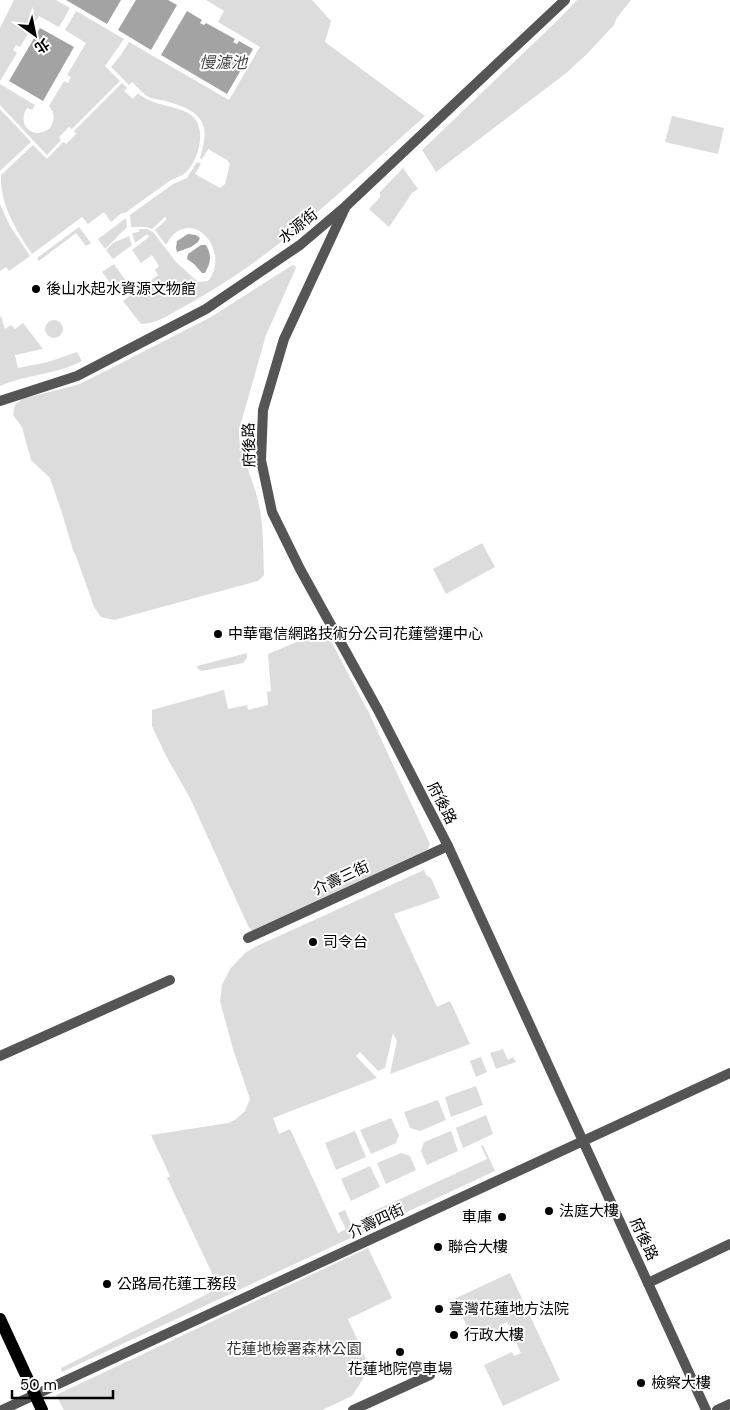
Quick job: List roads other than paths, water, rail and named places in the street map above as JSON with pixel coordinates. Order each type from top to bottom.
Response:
[{"type":"main road","points":[[0,1319],[42,1410]]},
{"type":"street","name":"水源街","points":[[0,401],[76,376],[206,309],[300,245],[346,206],[565,0]]},
{"type":"street","name":"府後路","points":[[346,206],[284,340],[263,410],[261,460],[272,512],[296,561],[378,710],[448,846],[706,1410]]},
{"type":"street","name":"介壽三街","points":[[248,938],[448,846]]},
{"type":"street","points":[[0,1056],[170,980]]},
{"type":"street","name":"介壽四街","points":[[2,1410],[730,1073]]},
{"type":"street","points":[[648,1283],[730,1244]]},
{"type":"street","points":[[353,1410],[430,1375]]},
{"type":"street","points":[[717,1410],[730,1404]]},
{"type":"water","points":[[66,0],[121,0],[107,24]]},
{"type":"water","name":"慢濾池","points":[[136,0],[168,0],[177,5],[151,50],[118,30]]},
{"type":"water","points":[[187,11],[202,20],[200,23],[204,25],[206,23],[235,39],[233,42],[237,44],[239,41],[253,49],[227,94],[161,55]]},
{"type":"water","points":[[40,28],[74,47],[43,101],[9,81]]},
{"type":"water","points":[[188,234],[196,235],[200,238],[198,242],[191,247],[177,252],[177,241]]},
{"type":"water","points":[[201,245],[206,245],[210,256],[210,262],[205,273],[202,273],[187,259],[188,254]]},
{"type":"place","name":"後山水起水資源文物館","points":[[36,289]]},
{"type":"place","name":"中華電信網路技術分公司花蓮營運中心","points":[[218,634]]},
{"type":"place","name":"司令台","points":[[313,942]]},
{"type":"place","name":"法庭大樓","points":[[549,1211]]},
{"type":"place","name":"車庫","points":[[502,1217]]},
{"type":"place","name":"聯合大樓","points":[[438,1247]]},
{"type":"place","name":"公路局花蓮工務段","points":[[107,1284]]},
{"type":"place","name":"臺灣花蓮地方法院","points":[[439,1309]]},
{"type":"place","name":"行政大樓","points":[[454,1335]]},
{"type":"place","name":"花蓮地院停車場","points":[[400,1352]]},
{"type":"place","name":"檢察大樓","points":[[641,1383]]},
{"type":"park label","name":"花蓮地檢署森林公園","points":[[294,1349]]}]
